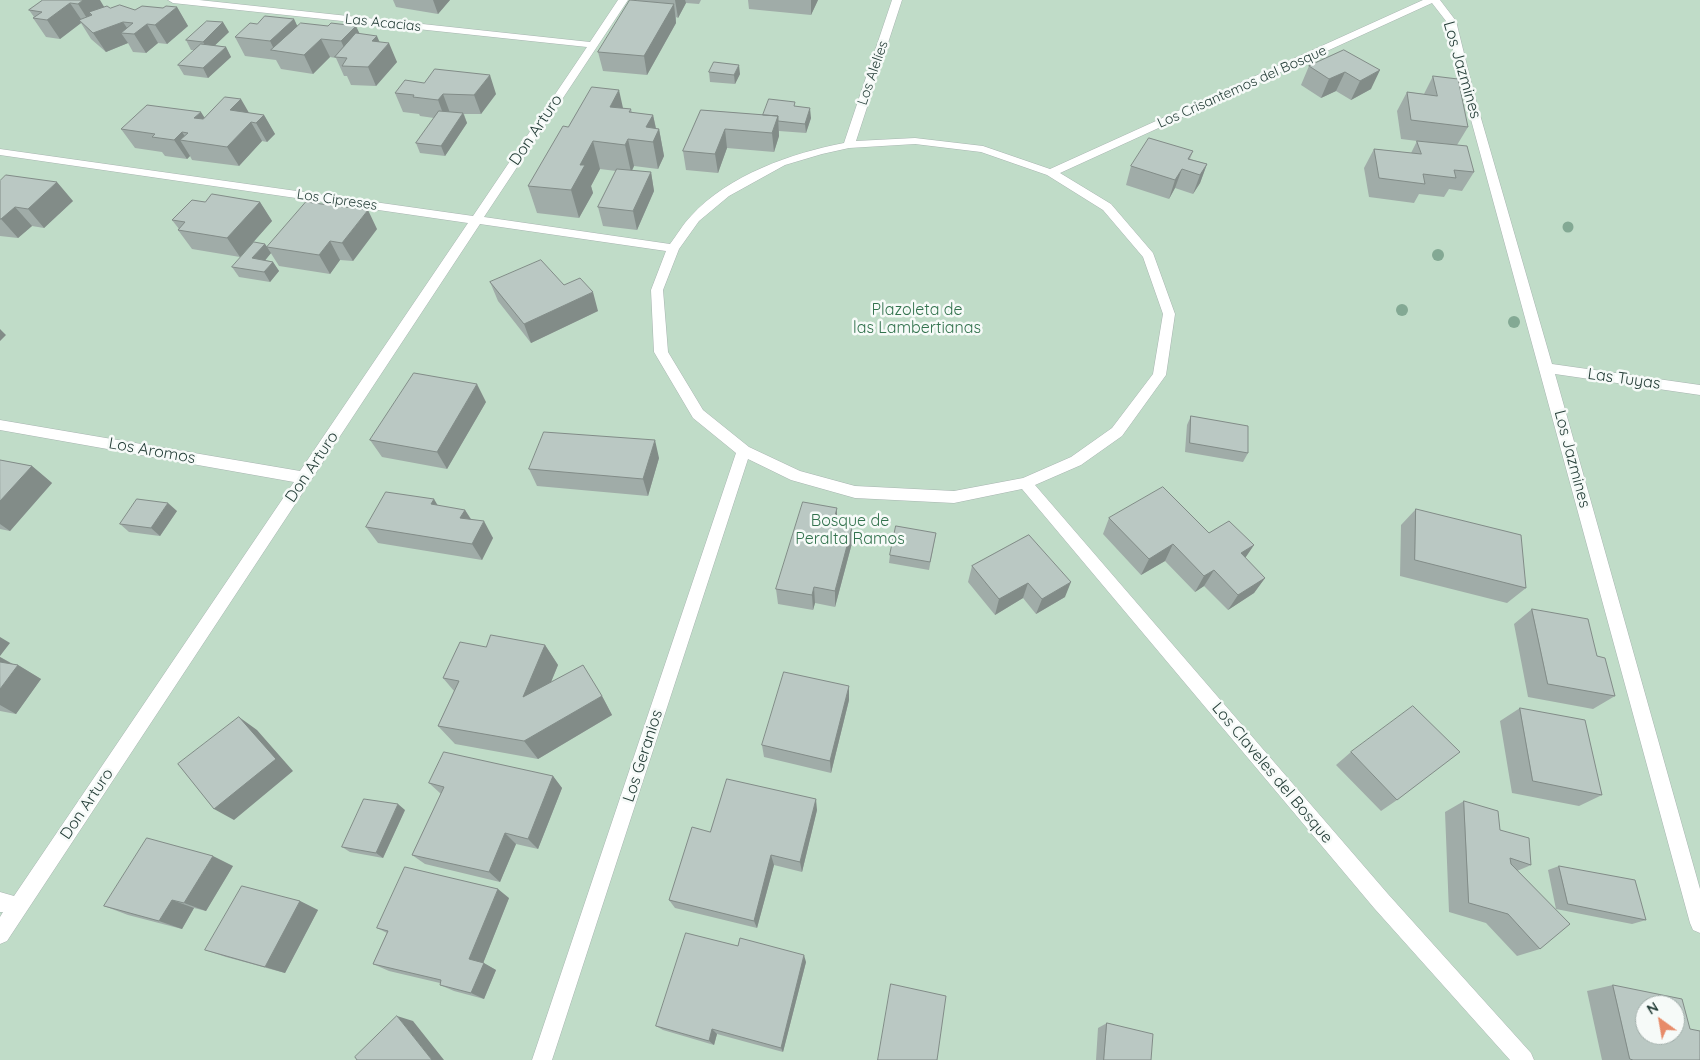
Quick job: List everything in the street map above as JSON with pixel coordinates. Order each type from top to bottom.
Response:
[{"type":"street","name":"Las Acacias","points":[[173,0],[593,45]]},
{"type":"street","name":"Don Arturo","points":[[0,934],[9,904],[305,478],[623,0]]},
{"type":"street","name":"Los Alelíes","points":[[849,145],[897,0]]},
{"type":"street","name":"Los Crisantemos del Bosque","points":[[1051,173],[1433,0]]},
{"type":"street","name":"Los Jazmines","points":[[1433,0],[1450,21],[1471,103],[1547,368],[1700,923]]},
{"type":"street","points":[[915,141],[983,150],[1051,173],[1106,207],[1149,256],[1169,314],[1159,375],[1117,432],[1076,461],[1024,483],[954,497],[855,492],[796,476],[744,451],[698,414],[661,352],[657,290],[673,248],[695,218],[725,193],[781,163],[820,151],[849,145],[915,141]]},
{"type":"street","name":"Los Cipreses","points":[[0,152],[673,248]]},
{"type":"street","name":"Las Tuyas","points":[[1547,368],[1700,390]]},
{"type":"street","name":"Los Aromos","points":[[0,425],[305,478]]},
{"type":"street","name":"Los Geranios","points":[[542,1060],[744,451]]},
{"type":"street","name":"Los Claveles del Bosque","points":[[1024,483],[1381,901],[1524,1060]]},
{"type":"green space","name":"Bosque de Peralta Ramos","points":[[0,0],[1700,0],[1700,1060],[0,1060]]},
{"type":"building","points":[[43,0],[83,0],[78,4],[70,3],[47,20],[33,18],[42,12],[29,10]]},
{"type":"building","points":[[630,0],[674,4],[644,56],[598,52]]},
{"type":"building","points":[[120,5],[135,10],[142,6],[177,7],[155,25],[147,24],[134,34],[121,33],[133,23],[123,22],[93,33],[79,20],[92,15],[89,12],[107,6],[110,8]]},
{"type":"building","points":[[265,16],[294,19],[270,41],[235,37],[250,23],[257,24]]},
{"type":"building","points":[[207,21],[223,22],[203,42],[186,40]]},
{"type":"building","points":[[301,23],[328,26],[331,23],[356,26],[341,41],[321,39],[304,55],[271,50]]},
{"type":"building","points":[[356,33],[377,36],[372,41],[389,43],[368,67],[342,66],[347,58],[335,57]]},
{"type":"building","points":[[201,44],[226,47],[203,68],[178,65]]},
{"type":"building","points":[[1344,50],[1380,70],[1360,81],[1345,72],[1329,79],[1309,66]]},
{"type":"building","points":[[714,62],[739,65],[734,75],[709,72]]},
{"type":"building","points":[[435,69],[490,75],[474,95],[443,94],[438,100],[395,93],[405,80],[424,83]]},
{"type":"building","points":[[1433,76],[1458,79],[1468,127],[1411,120],[1407,92],[1437,96]]},
{"type":"building","points":[[592,87],[619,90],[610,107],[631,109],[629,112],[653,115],[646,127],[659,129],[653,142],[628,139],[625,145],[593,141],[580,165],[585,165],[571,190],[528,186],[563,126],[568,127]]},
{"type":"building","points":[[225,97],[241,99],[230,110],[264,115],[256,123],[251,122],[227,147],[180,140],[188,133],[182,132],[174,140],[152,137],[155,134],[121,129],[147,105],[201,112],[194,118],[203,119]]},
{"type":"building","points":[[769,99],[795,102],[794,106],[810,108],[805,124],[778,121],[778,116],[763,115]]},
{"type":"building","points":[[701,110],[778,116],[772,133],[725,129],[715,154],[683,151]]},
{"type":"building","points":[[439,111],[463,113],[441,146],[416,143]]},
{"type":"building","points":[[1149,138],[1193,151],[1188,159],[1207,164],[1200,175],[1182,169],[1175,180],[1131,166]]},
{"type":"building","points":[[1417,141],[1467,146],[1474,172],[1454,170],[1456,178],[1423,174],[1425,184],[1379,178],[1374,149],[1421,154]]},
{"type":"building","points":[[617,169],[651,172],[633,211],[598,207]]},
{"type":"building","points":[[6,175],[57,182],[28,209],[15,207],[0,219],[0,181]]},
{"type":"building","points":[[212,194],[260,202],[227,238],[178,230],[185,222],[172,220],[192,200],[205,202]]},
{"type":"building","points":[[306,202],[368,210],[342,243],[330,241],[319,255],[267,247]]},
{"type":"building","points":[[254,242],[265,244],[252,258],[273,262],[264,272],[232,267]]},
{"type":"building","points":[[541,260],[564,285],[580,278],[593,292],[524,324],[490,282]]},
{"type":"building","points":[[414,373],[477,384],[437,452],[370,440]]},
{"type":"building","points":[[1191,416],[1248,426],[1248,453],[1190,443]]},
{"type":"building","points":[[544,432],[655,440],[643,479],[529,469]]},
{"type":"building","points":[[0,460],[32,466],[0,501]]},
{"type":"building","points":[[1163,487],[1209,533],[1229,521],[1254,545],[1241,553],[1265,578],[1238,595],[1214,570],[1204,576],[1173,544],[1149,559],[1109,518]]},
{"type":"building","points":[[386,492],[434,499],[431,504],[465,510],[460,518],[484,521],[472,544],[366,527]]},
{"type":"building","points":[[137,499],[168,503],[151,528],[120,524]]},
{"type":"building","points":[[803,502],[837,508],[833,523],[852,527],[835,591],[814,587],[812,595],[776,589]]},
{"type":"building","points":[[1416,509],[1521,535],[1526,588],[1415,560]]},
{"type":"building","points":[[896,526],[936,533],[930,562],[890,555]]},
{"type":"building","points":[[1029,535],[1071,582],[1042,599],[1028,583],[999,599],[972,566]]},
{"type":"building","points":[[1532,609],[1588,619],[1597,656],[1605,658],[1615,696],[1548,684]]},
{"type":"building","points":[[491,635],[545,645],[523,697],[583,665],[602,696],[524,741],[438,726],[459,681],[443,678],[460,642],[486,647]]},
{"type":"building","points":[[0,662],[18,665],[0,689]]},
{"type":"building","points":[[784,672],[849,686],[830,761],[762,745]]},
{"type":"building","points":[[1413,706],[1460,752],[1397,800],[1351,752]]},
{"type":"building","points":[[1520,708],[1585,720],[1602,795],[1533,781]]},
{"type":"building","points":[[239,717],[276,759],[214,809],[178,764]]},
{"type":"building","points":[[444,752],[553,776],[528,839],[505,833],[489,872],[412,855],[444,787],[429,783]]},
{"type":"building","points":[[727,779],[816,799],[800,862],[771,855],[754,921],[669,900],[692,827],[710,832]]},
{"type":"building","points":[[364,799],[398,804],[376,853],[342,847]]},
{"type":"building","points":[[1464,801],[1498,811],[1500,830],[1529,838],[1531,865],[1510,858],[1511,864],[1570,924],[1540,949],[1508,914],[1469,903]]},
{"type":"building","points":[[147,838],[213,856],[184,903],[172,900],[159,921],[104,906]]},
{"type":"building","points":[[1559,866],[1635,880],[1646,920],[1568,904]]},
{"type":"building","points":[[405,867],[498,889],[469,959],[484,963],[471,993],[440,985],[441,980],[373,964],[388,931],[377,928]]},
{"type":"building","points":[[242,886],[300,901],[265,967],[205,950]]},
{"type":"building","points":[[686,933],[738,946],[740,938],[804,955],[781,1048],[712,1029],[709,1041],[656,1026]]},
{"type":"building","points":[[891,984],[946,996],[937,1060],[878,1060]]},
{"type":"building","points":[[1613,985],[1662,995],[1635,995],[1635,1045],[1685,1045],[1685,1010],[1690,1029],[1700,1031],[1700,1060],[1630,1059]]},
{"type":"building","points":[[397,1016],[432,1060],[357,1060],[355,1057]]},
{"type":"building","points":[[1107,1023],[1153,1034],[1151,1060],[1104,1060]]},
{"type":"park label","name":"Plazoleta de las Lambertianas","points":[[917,319]]}]
